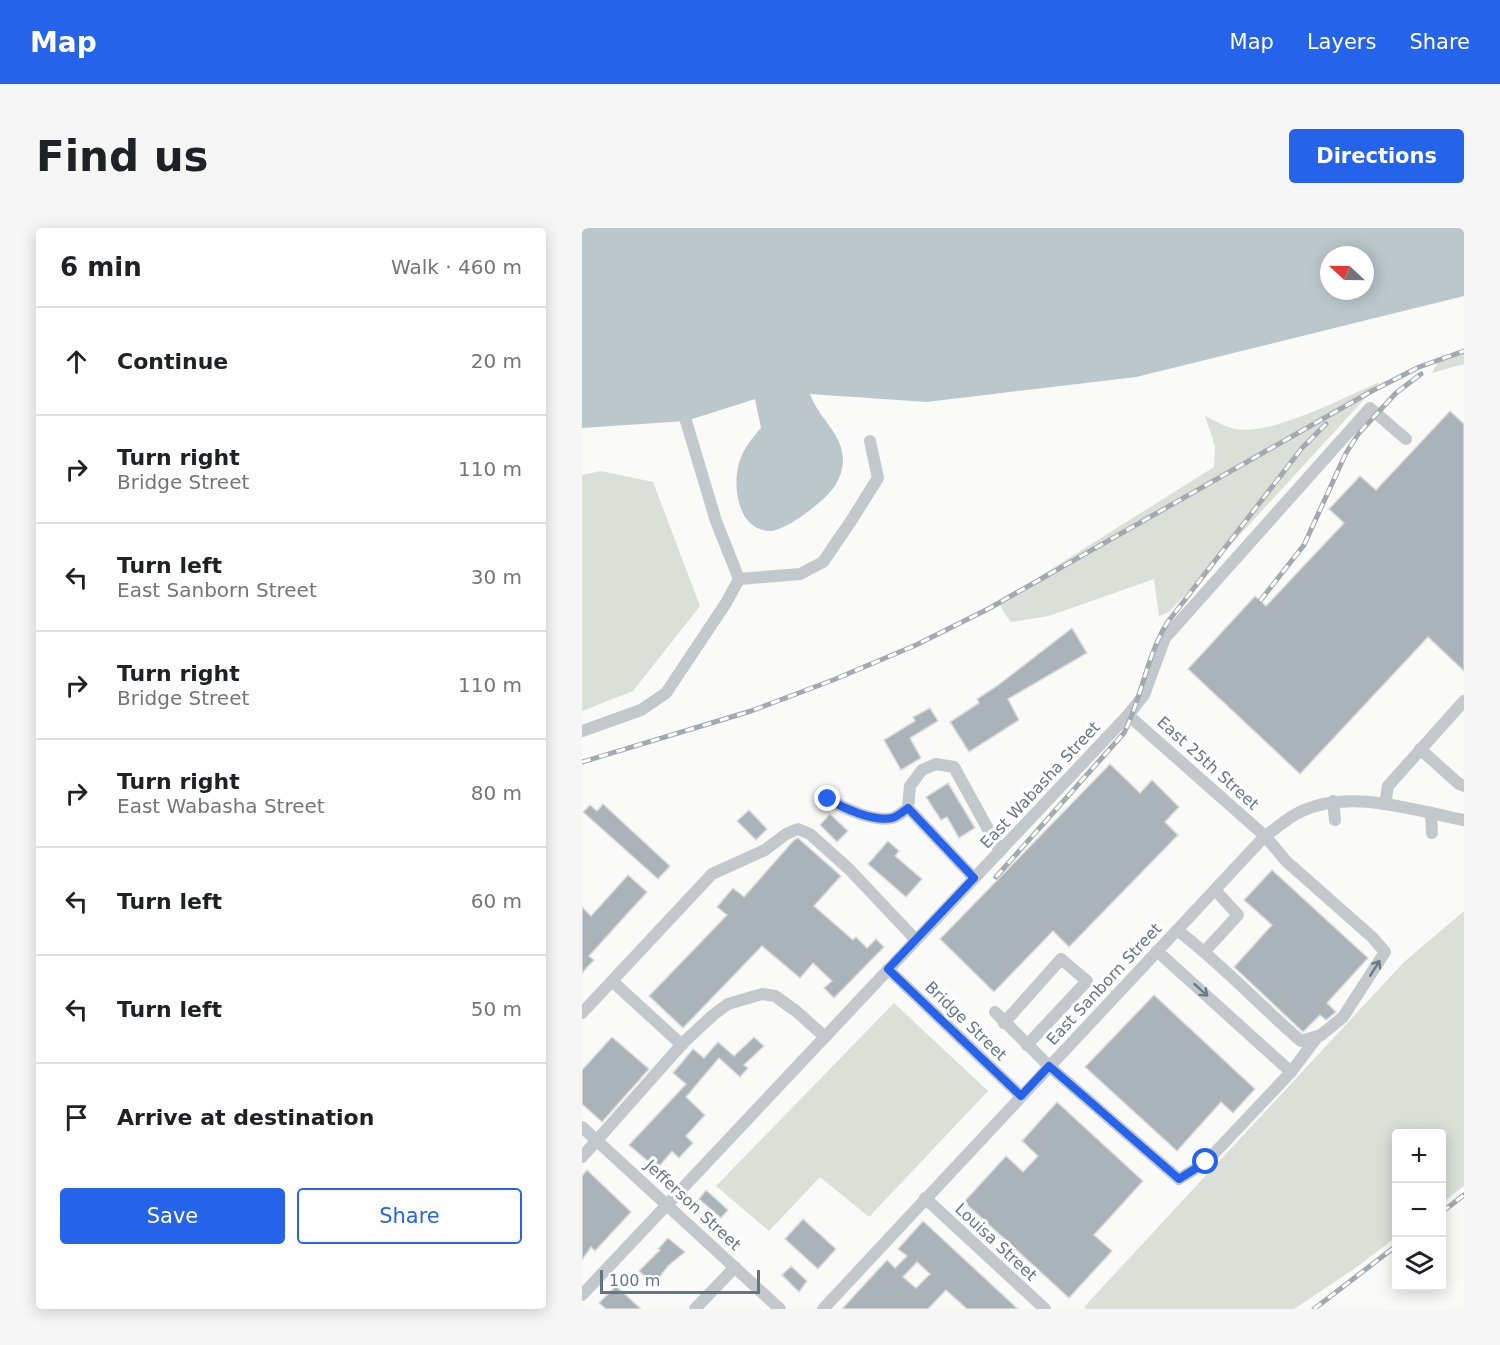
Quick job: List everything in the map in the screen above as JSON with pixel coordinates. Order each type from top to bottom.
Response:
[{"type":"street","name":"East Wabasha Street","points":[[582,1295],[1128,715],[1144,695],[1166,638],[1370,408],[1406,439]]},
{"type":"street","points":[[686,421],[716,521],[739,579]]},
{"type":"street","points":[[739,579],[800,574],[823,562],[878,478],[870,441]]},
{"type":"street","points":[[582,731],[641,710],[666,693],[726,603],[739,579]]},
{"type":"street","points":[[1385,804],[1388,786],[1464,701]]},
{"type":"street","name":"East 25th Street","points":[[1128,715],[1265,837],[1286,861],[1385,951],[1343,1017],[1318,1036]]},
{"type":"street","points":[[1420,749],[1458,784],[1464,786]]},
{"type":"street","points":[[974,878],[908,808],[910,786],[922,770],[936,764],[954,767],[1000,851]]},
{"type":"street","points":[[828,799],[851,812],[873,816],[892,818],[908,808]]},
{"type":"street","points":[[1333,801],[1335,820]]},
{"type":"street","name":"East Sanborn Street","points":[[823,1309],[1265,837],[1299,812],[1333,801],[1385,804],[1464,820]]},
{"type":"street","points":[[1431,814],[1432,833]]},
{"type":"street","points":[[582,1013],[712,874],[765,850],[786,834],[798,829],[810,834],[849,869],[916,940]]},
{"type":"street","points":[[1205,951],[1238,915],[1215,890]]},
{"type":"street","points":[[1177,930],[1205,951],[1219,967],[1301,1041],[1318,1036]]},
{"type":"street","points":[[1157,951],[1291,1072]]},
{"type":"street","points":[[1004,1023],[1061,958],[1087,981],[1027,1045]]},
{"type":"street","name":"Bridge Street","points":[[888,969],[1021,1096]]},
{"type":"street","points":[[612,981],[682,1045]]},
{"type":"street","points":[[582,1157],[682,1045],[728,1004],[762,994],[775,996],[825,1037]]},
{"type":"street","points":[[995,1012],[1049,1066],[1179,1179],[1206,1162],[1291,1072],[1318,1036]]},
{"type":"street","name":"Jefferson Street","points":[[582,1127],[780,1309]]},
{"type":"street","name":"Louisa Street","points":[[925,1198],[1045,1309]]},
{"type":"street","points":[[695,1309],[735,1267]]},
{"type":"shaded area","points":[[582,228],[1464,228],[1464,296],[1136,377],[927,402],[810,394],[839,443],[842,452],[842,470],[832,490],[817,505],[787,525],[771,531],[760,529],[745,517],[738,498],[739,461],[761,428],[755,399],[686,421],[582,428]]},
{"type":"shaded area","points":[[1464,349],[1464,364],[1432,373],[1441,356]]},
{"type":"shaded area","points":[[1380,382],[1169,612],[1159,616],[1154,579],[1049,616],[1011,622],[1004,613],[999,602],[1214,467],[1215,446],[1205,416],[1235,429],[1250,430],[1268,427],[1308,414]]},
{"type":"shaded area","points":[[601,471],[653,482],[700,606],[633,691],[582,711],[582,475]]},
{"type":"shaded area","points":[[1464,911],[1464,1186],[1446,1200],[1446,1129],[1392,1129],[1392,1240],[1357,1267],[1294,1309],[1086,1309],[1084,1307],[1403,963]]},
{"type":"shaded area","points":[[894,1003],[988,1091],[869,1217],[820,1177],[769,1231],[716,1186]]},
{"type":"building","points":[[1450,411],[1464,424],[1464,671],[1428,637],[1300,774],[1188,669],[1255,596],[1266,606],[1344,523],[1329,509],[1360,476],[1376,490]]},
{"type":"building","points":[[1072,628],[1087,653],[1008,699],[1019,720],[969,752],[950,722],[979,703],[977,699]]},
{"type":"building","points":[[930,708],[938,721],[910,738],[921,758],[901,770],[884,740],[915,721],[913,717]]},
{"type":"building","points":[[1110,764],[1140,793],[1152,780],[1179,807],[1165,822],[1178,835],[1069,947],[1053,931],[994,992],[940,939]]},
{"type":"building","points":[[948,783],[975,828],[959,838],[947,817],[941,820],[926,797]]},
{"type":"building","points":[[603,804],[670,866],[658,879],[583,812],[590,805],[597,811]]},
{"type":"building","points":[[749,810],[767,829],[756,840],[737,821]]},
{"type":"building","points":[[830,814],[848,831],[837,842],[820,825]]},
{"type":"building","points":[[798,838],[841,876],[814,906],[853,940],[856,937],[867,948],[876,939],[884,947],[834,998],[824,988],[832,981],[813,963],[800,978],[762,946],[683,1028],[649,996],[727,915],[717,907],[733,888],[744,897]]},
{"type":"building","points":[[888,841],[899,851],[895,856],[922,879],[906,897],[868,864]]},
{"type":"building","points":[[1272,870],[1368,958],[1327,1003],[1336,1012],[1326,1020],[1320,1015],[1303,1032],[1234,967],[1272,925],[1244,900]]},
{"type":"building","points":[[628,875],[647,892],[589,956],[594,960],[582,973],[582,907],[591,916]]},
{"type":"building","points":[[1154,995],[1255,1089],[1233,1113],[1221,1102],[1177,1151],[1085,1067]]},
{"type":"building","points":[[612,1037],[649,1069],[602,1122],[582,1104],[582,1070]]},
{"type":"building","points":[[754,1037],[764,1046],[744,1065],[748,1068],[740,1077],[719,1058],[686,1097],[705,1115],[686,1136],[693,1143],[679,1158],[672,1151],[657,1169],[629,1145],[686,1084],[673,1073],[693,1049],[704,1058],[718,1042],[734,1056]]},
{"type":"building","points":[[1057,1102],[1143,1181],[1094,1235],[1112,1251],[1069,1298],[964,1202],[1006,1156],[1023,1172],[1038,1156],[1022,1141]]},
{"type":"building","points":[[587,1170],[631,1212],[595,1251],[591,1247],[582,1260],[582,1176]]},
{"type":"building","points":[[706,1190],[728,1210],[721,1218],[699,1199]]},
{"type":"building","points":[[803,1219],[836,1249],[818,1269],[785,1239]]},
{"type":"building","points":[[923,1221],[1018,1309],[967,1309],[946,1290],[928,1309],[842,1309],[887,1260],[895,1268],[907,1256],[898,1249]],"holes":[[[917,1262],[930,1274],[916,1288],[903,1277]]]},
{"type":"building","points":[[668,1238],[685,1252],[668,1266],[654,1284],[639,1271],[660,1250],[658,1249]]},
{"type":"building","points":[[791,1266],[807,1281],[799,1292],[782,1275]]},
{"type":"building","points":[[616,1286],[641,1309],[606,1309],[599,1303]]},
{"type":"railway","points":[[582,762],[751,711],[916,645],[988,609],[1370,392],[1419,367],[1464,351]]},
{"type":"railway","points":[[1260,601],[1304,545],[1346,453],[1359,433],[1396,393],[1421,374]]},
{"type":"railway","points":[[996,877],[1124,733],[1154,650],[1167,623],[1302,448],[1326,424]]},
{"type":"railway","points":[[1446,1209],[1464,1195]]},
{"type":"railway","points":[[1314,1309],[1392,1249]]},
{"type":"route","points":[[828,799],[851,812],[873,816],[892,818],[908,808],[974,878],[888,969],[1021,1096],[1049,1066],[1179,1179],[1206,1162]]}]
